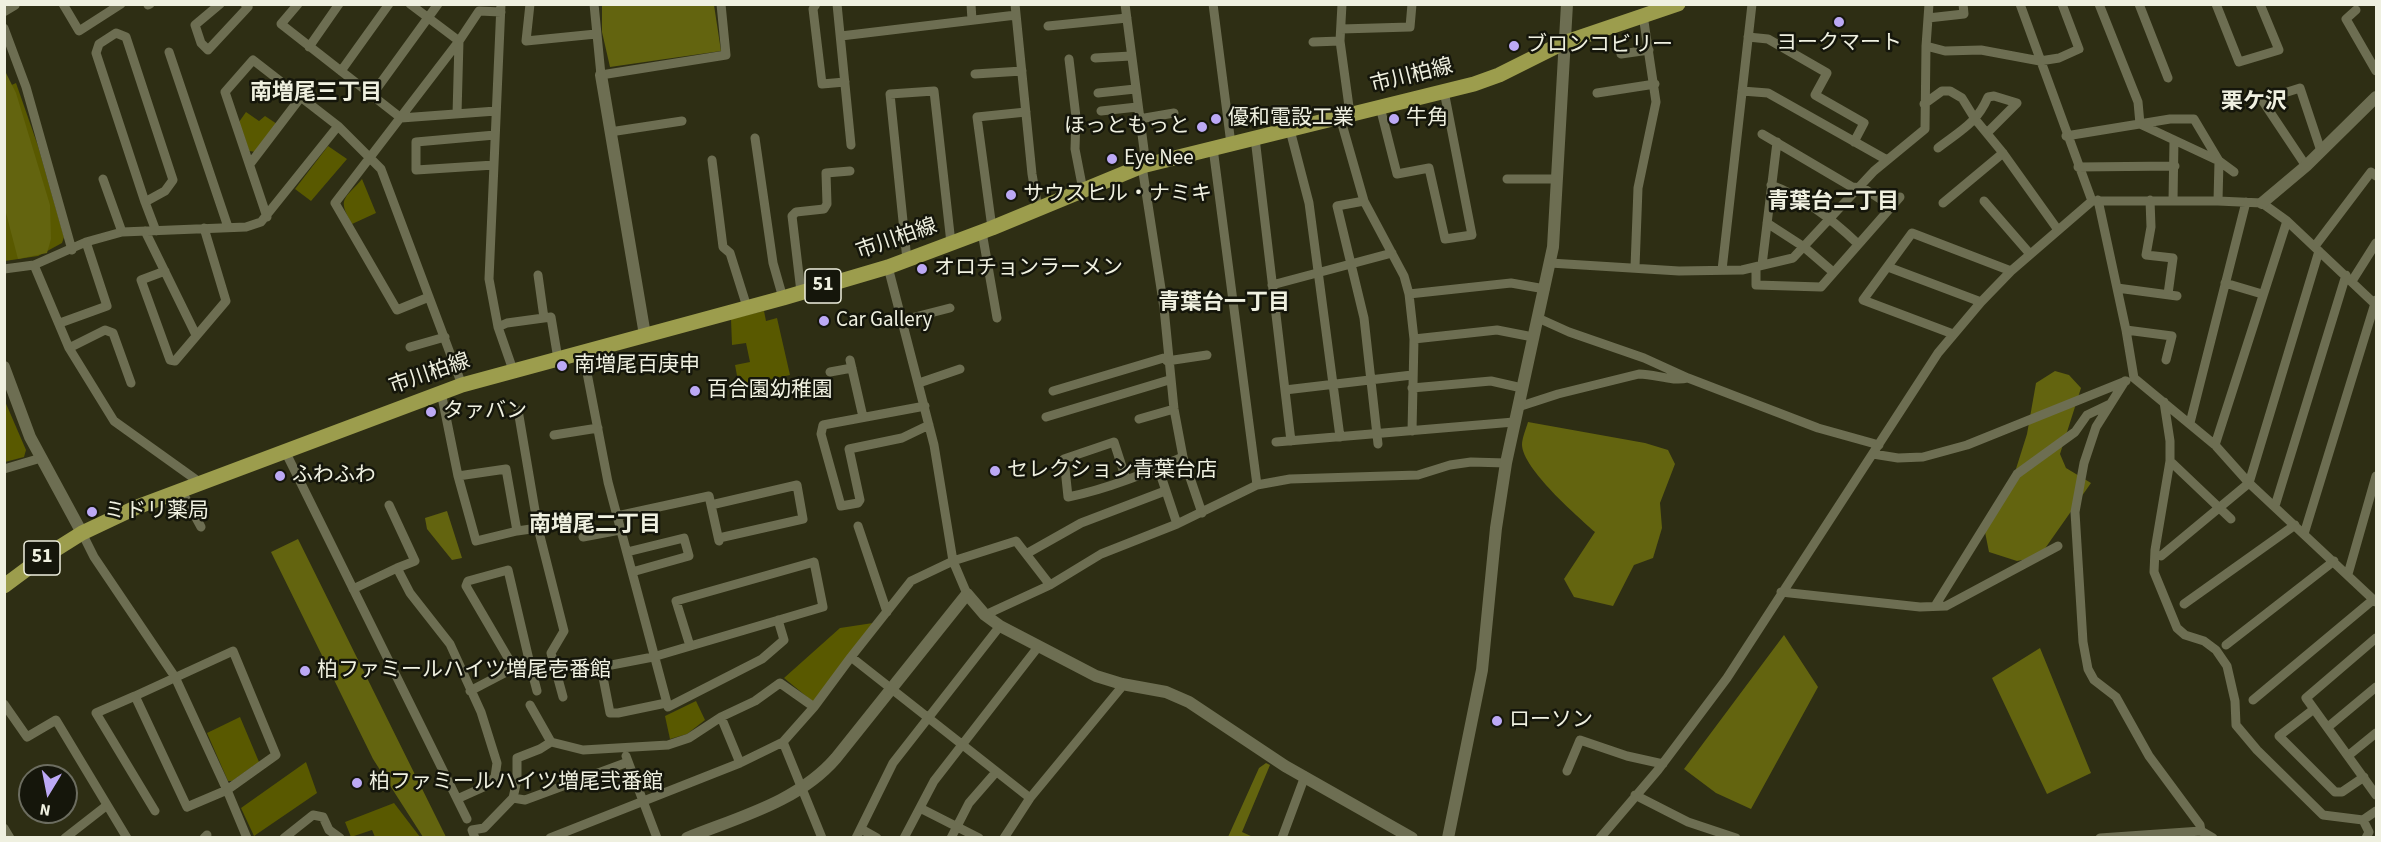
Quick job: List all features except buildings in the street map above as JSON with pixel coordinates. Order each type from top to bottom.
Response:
[{"type":"main road","name":"市川柏線","points":[[4,586],[39,560],[82,533],[137,507],[441,392],[888,267],[987,230],[1144,166],[1444,92],[1499,75],[1563,43],[1669,6]]},
{"type":"street","points":[[4,10],[14,4]]},
{"type":"street","points":[[63,4],[80,31],[121,4]]},
{"type":"street","points":[[220,4],[195,25],[201,43],[208,50],[248,7],[245,4]]},
{"type":"street","points":[[298,4],[281,24],[401,118],[496,111]]},
{"type":"street","points":[[309,47],[339,4]]},
{"type":"street","points":[[341,71],[389,4]]},
{"type":"street","points":[[410,4],[459,41]]},
{"type":"street","points":[[372,94],[438,4]]},
{"type":"street","points":[[530,4],[526,41],[596,33]]},
{"type":"street","points":[[602,75],[726,55],[721,4]]},
{"type":"street","points":[[816,4],[813,9],[822,84],[845,82]]},
{"type":"street","points":[[837,4],[850,145]]},
{"type":"street","points":[[970,4],[972,20]]},
{"type":"street","points":[[1125,4],[1164,308],[1169,380],[1183,457],[1202,513]]},
{"type":"street","points":[[1213,4],[1231,144]]},
{"type":"street","points":[[1342,4],[1340,41],[1345,116],[1364,201],[1404,276],[1408,294],[1414,339],[1412,431]]},
{"type":"street","points":[[1341,29],[1410,27],[1412,4]]},
{"type":"street","points":[[1448,837],[1482,670],[1494,540],[1506,463],[1550,263],[1567,4]]},
{"type":"street","points":[[1722,270],[1752,4]]},
{"type":"street","points":[[1550,263],[1679,271],[1742,270],[1793,258],[1858,188],[1887,160],[1925,129],[1929,4]]},
{"type":"street","points":[[1928,18],[1964,14],[1963,4]]},
{"type":"street","points":[[2020,4],[2078,167],[2095,201],[2126,330],[2129,380],[2096,427],[2084,463],[2075,512],[2078,588],[2088,669],[2094,680],[2116,696],[2149,756],[2200,825],[2201,831]]},
{"type":"street","points":[[1926,46],[1945,51],[1981,50],[2040,61],[2059,58],[2079,49],[2062,4]]},
{"type":"street","points":[[2099,4],[2138,102],[2140,124]]},
{"type":"street","points":[[2139,4],[2168,78]]},
{"type":"street","points":[[2216,4],[2239,62],[2279,50],[2260,4]]},
{"type":"street","points":[[591,5],[645,335]]},
{"type":"street","points":[[429,297],[397,310],[335,204],[459,41],[479,11],[501,8],[489,279],[498,327],[513,370]]},
{"type":"street","points":[[841,36],[972,20],[1016,10],[1038,209]]},
{"type":"street","points":[[2356,10],[2346,19],[2376,71]]},
{"type":"street","points":[[1635,267],[1638,188],[1656,102],[1643,15]]},
{"type":"street","points":[[1048,26],[1126,18]]},
{"type":"street","points":[[4,28],[27,87],[72,250]]},
{"type":"street","points":[[145,202],[165,191],[173,180],[126,37],[116,33],[99,44],[96,53],[145,202],[156,231]]},
{"type":"street","points":[[1748,37],[1768,39],[1827,73],[1815,95],[1864,123],[1854,142]]},
{"type":"street","points":[[457,114],[459,41]]},
{"type":"street","points":[[1313,42],[1340,41]]},
{"type":"street","points":[[1621,54],[1649,50]]},
{"type":"street","points":[[170,52],[228,227]]},
{"type":"street","points":[[1095,58],[1131,56]]},
{"type":"street","points":[[1069,59],[1076,117],[1075,149],[1083,190]]},
{"type":"street","points":[[267,217],[225,92],[253,60],[338,126],[381,170],[462,385]]},
{"type":"street","points":[[975,74],[1022,71]]},
{"type":"street","points":[[1597,93],[1655,84]]},
{"type":"street","points":[[2306,166],[2262,100],[2300,88],[2321,151]]},
{"type":"street","points":[[1098,93],[1135,89]]},
{"type":"street","points":[[907,260],[890,94],[934,90],[951,243]]},
{"type":"street","points":[[1742,91],[1768,93],[1887,160]]},
{"type":"street","points":[[1924,104],[1942,91],[1950,91],[1962,98],[1975,119],[2003,153],[2058,230]]},
{"type":"street","points":[[1380,107],[1397,174],[1428,168],[1445,239],[1472,235],[1444,92]]},
{"type":"street","points":[[1938,148],[1981,114],[1988,97],[1994,96],[2017,103],[1987,133]]},
{"type":"street","points":[[249,164],[301,97]]},
{"type":"street","points":[[2262,203],[2306,166],[2376,97]]},
{"type":"street","points":[[1101,111],[1137,107]]},
{"type":"street","points":[[997,318],[977,117],[1026,112]]},
{"type":"street","points":[[1139,119],[1174,113]]},
{"type":"street","points":[[2067,136],[2170,119],[2194,119],[2219,161],[2218,201]]},
{"type":"street","points":[[610,132],[682,121]]},
{"type":"street","points":[[2140,124],[2219,161],[2234,172]]},
{"type":"street","points":[[4,269],[34,265],[86,242],[122,232],[246,227],[261,222],[338,126]]},
{"type":"street","points":[[1290,130],[1309,203],[1340,437]]},
{"type":"street","points":[[1762,134],[1852,187],[1863,188],[1891,206]]},
{"type":"street","points":[[494,165],[416,170],[416,142],[495,135]]},
{"type":"street","points":[[755,138],[773,263],[783,298]]},
{"type":"street","points":[[1255,138],[1292,441]]},
{"type":"street","points":[[2173,201],[2174,140]]},
{"type":"street","points":[[1777,142],[1767,224],[1756,285],[1821,287],[1900,197]]},
{"type":"street","points":[[1213,148],[1257,485]]},
{"type":"street","points":[[1943,203],[2003,153]]},
{"type":"street","points":[[712,160],[723,247],[730,253],[747,308]]},
{"type":"street","points":[[2078,167],[2175,166]]},
{"type":"street","points":[[801,292],[792,216],[796,212],[824,209],[827,204],[826,173],[850,171]]},
{"type":"street","points":[[2161,556],[2249,483],[2317,248],[2371,172],[2376,176]]},
{"type":"street","points":[[103,179],[122,232]]},
{"type":"street","points":[[1507,179],[1556,179]]},
{"type":"street","points":[[1771,185],[1782,189],[1830,218],[1858,244]]},
{"type":"street","points":[[2117,288],[2172,295],[2173,258],[2146,255],[2151,227],[2150,200]]},
{"type":"street","points":[[1364,201],[1337,206],[1364,318],[1378,439]]},
{"type":"street","points":[[1984,201],[2030,254]]},
{"type":"street","points":[[1600,837],[1663,764],[1727,678],[1923,374],[1953,334],[1981,302],[2030,254],[2095,201],[2262,203],[2287,221],[2376,303],[2304,534]]},
{"type":"street","points":[[2190,423],[2246,202]]},
{"type":"street","points":[[2215,445],[2287,221]]},
{"type":"street","points":[[1767,224],[1804,247],[1833,272]]},
{"type":"street","points":[[165,271],[141,280],[170,360],[175,361],[225,301],[204,228]]},
{"type":"street","points":[[145,231],[196,335]]},
{"type":"street","points":[[1953,334],[1863,300],[1912,233],[2012,271]]},
{"type":"street","points":[[60,323],[106,306],[86,242]]},
{"type":"street","points":[[2275,506],[2349,278],[2376,243]]},
{"type":"street","points":[[1272,285],[1392,253]]},
{"type":"street","points":[[34,265],[69,348],[114,420],[195,479],[198,484]]},
{"type":"street","points":[[888,267],[925,406],[953,561],[967,594],[985,615],[1000,626],[1096,676],[1178,696],[1285,766],[1412,837]]},
{"type":"street","points":[[1888,267],[1981,302]]},
{"type":"street","points":[[538,275],[544,318]]},
{"type":"street","points":[[1408,294],[1511,283],[1545,289]]},
{"type":"street","points":[[2225,283],[2262,294]]},
{"type":"street","points":[[903,320],[950,308]]},
{"type":"street","points":[[498,327],[507,323],[551,317],[558,359]]},
{"type":"street","points":[[1538,318],[1818,428],[1879,445]]},
{"type":"street","points":[[69,348],[105,330],[113,333],[131,383]]},
{"type":"street","points":[[1414,339],[1497,330],[1533,338]]},
{"type":"street","points":[[2126,330],[2172,336],[2166,360]]},
{"type":"street","points":[[410,347],[445,337]]},
{"type":"street","points":[[583,352],[608,482],[668,707],[762,659],[784,639],[778,620]]},
{"type":"street","points":[[1053,391],[1167,359],[1206,355]]},
{"type":"street","points":[[830,372],[851,364],[863,417]]},
{"type":"street","points":[[4,367],[27,429],[94,557],[175,677],[247,837]]},
{"type":"street","points":[[919,383],[960,369]]},
{"type":"street","points":[[1518,407],[1558,394],[1639,374],[1679,381],[1688,378]]},
{"type":"street","points":[[1285,390],[1412,375]]},
{"type":"street","points":[[1046,417],[1169,380]]},
{"type":"street","points":[[2129,380],[2164,402],[2215,445],[2249,483],[2374,596],[2253,700]]},
{"type":"street","points":[[1873,454],[1898,458],[1923,458],[1967,445],[2129,380]]},
{"type":"street","points":[[1412,388],[1491,381],[1522,388]]},
{"type":"street","points":[[441,392],[458,476],[476,541],[538,528]]},
{"type":"street","points":[[2164,402],[2170,441],[2170,461],[2154,572],[2177,628],[2185,635],[2204,641],[2216,650],[2227,666],[2235,701],[2236,725],[2257,750],[2323,815],[2363,820],[2376,811]]},
{"type":"street","points":[[1935,606],[2017,474],[2075,432],[2087,415],[2111,403]]},
{"type":"street","points":[[925,406],[825,424],[822,428],[841,506],[858,503],[860,500],[849,449],[902,438],[929,425]]},
{"type":"street","points":[[1139,419],[1174,409]]},
{"type":"street","points":[[518,410],[538,528],[564,631],[551,653],[563,698]]},
{"type":"street","points":[[1276,442],[1340,437],[1378,439],[1412,431],[1514,422]]},
{"type":"street","points":[[554,435],[598,428]]},
{"type":"street","points":[[1126,479],[1114,442],[1064,459],[1068,497],[1089,493],[1158,467],[1183,457]]},
{"type":"street","points":[[285,452],[467,819]]},
{"type":"street","points":[[4,469],[41,458]]},
{"type":"street","points":[[2170,461],[2231,519]]},
{"type":"street","points":[[985,615],[1050,585],[1101,554],[1202,513],[1257,485],[1290,479],[1418,475],[1450,465],[1471,462],[1506,463]]},
{"type":"street","points":[[1158,467],[1177,524]]},
{"type":"street","points":[[458,476],[506,469],[517,531]]},
{"type":"street","points":[[2348,574],[2376,476]]},
{"type":"street","points":[[617,516],[709,496],[711,505],[719,539],[803,519],[797,485],[711,505]]},
{"type":"street","points":[[181,490],[201,527]]},
{"type":"street","points":[[1026,554],[1081,522],[1165,492]]},
{"type":"street","points":[[353,589],[415,561],[389,505]]},
{"type":"street","points":[[2184,604],[2295,525]]},
{"type":"street","points":[[858,526],[862,553],[887,612]]},
{"type":"street","points":[[583,537],[620,530]]},
{"type":"street","points":[[627,552],[684,538],[689,556],[632,572]]},
{"type":"street","points":[[550,837],[740,763],[783,742],[814,707],[911,581],[953,561],[1016,541],[1050,585]]},
{"type":"street","points":[[1781,592],[1920,607],[1946,606],[2058,546]]},
{"type":"street","points":[[2226,645],[2334,561]]},
{"type":"street","points":[[666,703],[618,713],[610,712],[601,668],[653,657],[823,607],[814,562],[676,601],[690,646]]},
{"type":"street","points":[[397,568],[410,593],[450,644],[481,712],[497,764],[495,777],[486,786],[457,800]]},
{"type":"street","points":[[514,668],[466,586],[468,581],[508,570],[537,691]]},
{"type":"street","points":[[687,837],[783,800],[828,767],[967,594]]},
{"type":"street","points":[[877,837],[859,833],[893,763],[1000,626]]},
{"type":"street","points":[[2376,638],[2306,698],[2376,795]]},
{"type":"street","points":[[904,837],[934,781],[1038,646]]},
{"type":"street","points":[[135,696],[187,807],[227,789],[276,755],[233,651],[96,713],[155,811]]},
{"type":"street","points":[[851,657],[1030,798]]},
{"type":"street","points":[[470,690],[514,668],[530,664]]},
{"type":"street","points":[[530,705],[551,742],[583,750],[668,745],[689,738],[721,717],[754,701],[780,683],[814,707]]},
{"type":"street","points":[[1004,837],[1030,798],[1122,684]]},
{"type":"street","points":[[2328,727],[2376,687]]},
{"type":"street","points":[[4,704],[27,737],[56,720],[106,806],[127,837]]},
{"type":"street","points":[[2314,709],[2279,736],[2335,792],[2342,792],[2364,777]]},
{"type":"street","points":[[721,717],[740,763]]},
{"type":"street","points":[[2349,755],[2376,733]]},
{"type":"street","points":[[1566,771],[1580,740],[1627,756],[1663,764]]},
{"type":"street","points":[[475,837],[472,830],[484,828],[513,798],[517,780],[517,758],[551,742]]},
{"type":"street","points":[[783,742],[803,787],[821,837]]},
{"type":"street","points":[[623,749],[657,837]]},
{"type":"street","points":[[513,798],[525,800],[628,762]]},
{"type":"street","points":[[951,837],[969,803],[996,772]]},
{"type":"street","points":[[1282,837],[1305,776]]},
{"type":"street","points":[[1635,795],[1688,822],[1736,837]]},
{"type":"street","points":[[65,837],[106,806]]},
{"type":"street","points":[[920,808],[979,837]]},
{"type":"street","points":[[284,837],[313,814],[323,817],[329,830],[340,837]]},
{"type":"street","points":[[2363,820],[2369,832],[2366,837]]},
{"type":"street","points":[[4,828],[10,837]]},
{"type":"street","points":[[2100,837],[2201,831],[2213,837]]},
{"type":"shaded area","points":[[602,5],[714,5],[721,51],[610,67],[602,32]]},
{"type":"shaded area","points":[[4,69],[16,93],[50,205],[51,239],[47,253],[18,259],[5,209]]},
{"type":"shaded area","points":[[16,83],[38,146],[64,237],[62,243],[38,256],[5,261],[5,88]]},
{"type":"shaded area","points":[[246,112],[259,121],[265,116],[277,124],[256,152],[249,151],[239,122]]},
{"type":"shaded area","points":[[328,146],[347,159],[311,201],[295,189]]},
{"type":"shaded area","points":[[362,179],[376,213],[352,224],[344,204],[347,196]]},
{"type":"shaded area","points":[[764,311],[766,321],[777,318],[790,375],[739,386],[735,365],[750,362],[746,343],[732,345],[731,319]]},
{"type":"shaded area","points":[[2055,371],[2069,375],[2081,388],[2060,454],[2066,468],[2091,483],[2039,557],[2017,561],[1989,552],[1983,522],[2015,472],[2027,434],[2036,383]]},
{"type":"shaded area","points":[[4,399],[26,450],[24,457],[5,462]]},
{"type":"shaded area","points":[[1528,422],[1645,443],[1668,450],[1675,464],[1660,503],[1662,528],[1653,558],[1634,565],[1613,606],[1574,597],[1564,579],[1595,532],[1552,492],[1531,466],[1522,445]]},
{"type":"shaded area","points":[[447,511],[462,558],[452,560],[427,529],[425,518]]},
{"type":"shaded area","points":[[298,539],[446,837],[423,837],[373,759],[271,552]]},
{"type":"shaded area","points":[[873,623],[815,701],[784,678],[840,628]]},
{"type":"shaded area","points":[[1784,635],[1818,687],[1751,809],[1716,793],[1684,769]]},
{"type":"shaded area","points":[[2040,648],[2091,773],[2047,794],[1992,678]]},
{"type":"shaded area","points":[[696,701],[705,720],[687,734],[670,739],[665,716]]},
{"type":"shaded area","points":[[240,717],[259,762],[232,781],[228,781],[207,733]]},
{"type":"shaded area","points":[[306,762],[317,793],[254,836],[241,808]]},
{"type":"shaded area","points":[[1266,763],[1270,765],[1242,832],[1253,837],[1228,837],[1259,768]]},
{"type":"shaded area","points":[[394,803],[420,837],[375,837],[372,830],[351,837],[345,822]]},
{"type":"place","name":"ヨークマート","points":[[1839,22]]},
{"type":"place","name":"ブロンコビリー","points":[[1514,46]]},
{"type":"place","name":"優和電設工業","points":[[1216,119]]},
{"type":"place","name":"牛角","points":[[1394,119]]},
{"type":"place","name":"ほっともっと","points":[[1202,127]]},
{"type":"place","name":"Eye Nee","points":[[1112,159]]},
{"type":"place","name":"サウスヒル・ナミキ","points":[[1011,195]]},
{"type":"place","name":"オロチョンラーメン","points":[[922,269]]},
{"type":"place","name":"Car Gallery","points":[[824,321]]},
{"type":"place","name":"南増尾百庚申","points":[[562,366]]},
{"type":"place","name":"百合園幼稚園","points":[[695,391]]},
{"type":"place","name":"タァバン","points":[[431,412]]},
{"type":"place","name":"セレクション青葉台店","points":[[995,471]]},
{"type":"place","name":"ふわふわ","points":[[280,476]]},
{"type":"place","name":"ミドリ薬局","points":[[92,512]]},
{"type":"place","name":"柏ファミールハイツ増尾壱番館","points":[[305,671]]},
{"type":"place","name":"ローソン","points":[[1497,721]]},
{"type":"place","name":"柏ファミールハイツ増尾弐番館","points":[[357,783]]},
{"type":"district","name":"南増尾三丁目","points":[[316,94]]},
{"type":"district","name":"栗ケ沢","points":[[2254,103]]},
{"type":"district","name":"青葉台二丁目","points":[[1833,203]]},
{"type":"district","name":"青葉台一丁目","points":[[1224,304]]},
{"type":"district","name":"南増尾二丁目","points":[[595,526]]}]
